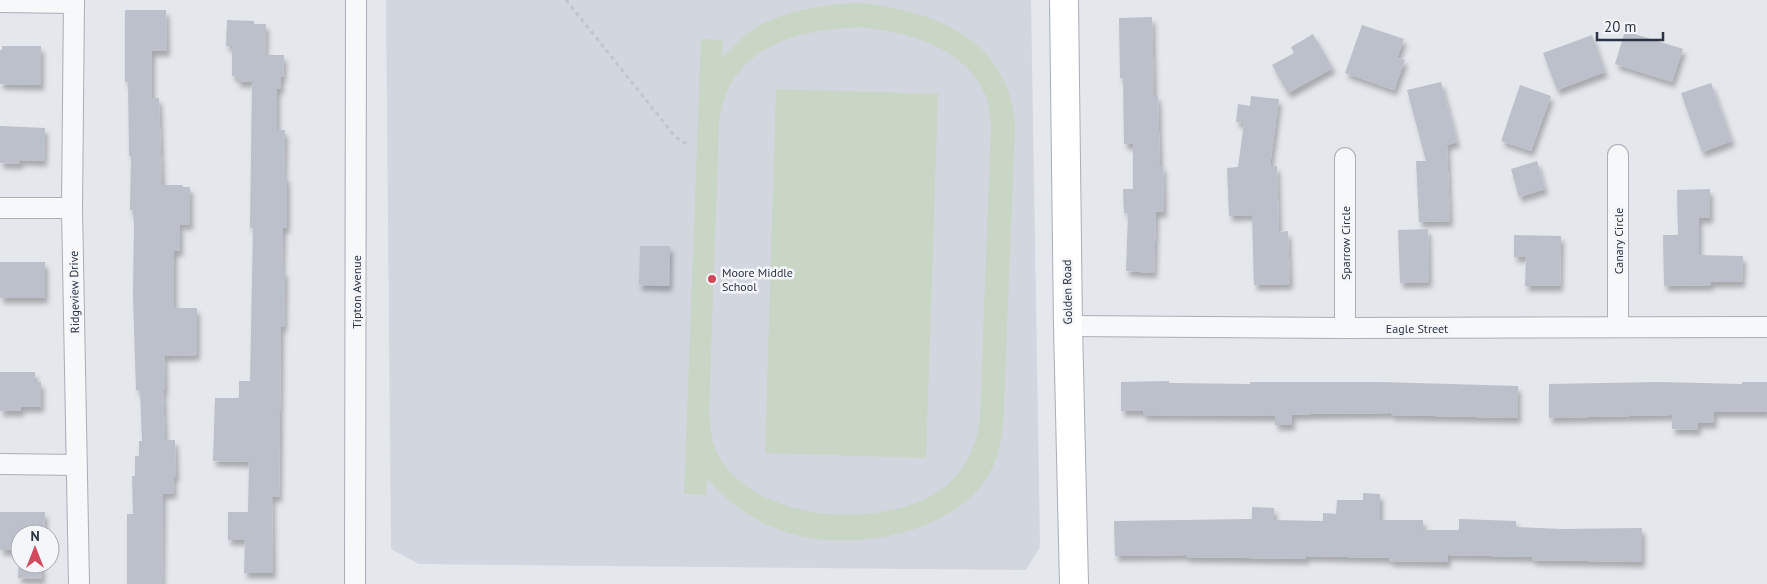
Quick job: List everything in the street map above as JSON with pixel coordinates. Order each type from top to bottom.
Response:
[{"type":"street","name":"Tipton Avenue","points":[[355,584],[356,0]]},
{"type":"street","name":"Golden Road","points":[[1064,0],[1068,326],[1074,584]]},
{"type":"street","points":[[0,2],[74,1]]},
{"type":"street","name":"Ridgeview Drive","points":[[74,1],[72,208],[79,584]]},
{"type":"street","name":"Canary Circle","points":[[1618,155],[1618,327]]},
{"type":"street","name":"Sparrow Circle","points":[[1345,158],[1345,328]]},
{"type":"street","points":[[0,208],[72,208]]},
{"type":"street","name":"Eagle Street","points":[[1068,326],[1345,328],[1767,327]]},
{"type":"street","points":[[0,464],[78,464]]},
{"type":"path","points":[[566,0],[674,135],[682,142],[691,144]]},
{"type":"shaded area","name":"Moore Middle School","points":[[386,0],[1031,0],[1040,547],[1026,570],[419,564],[391,549]]},
{"type":"green space","points":[[861,3],[916,13],[964,35],[983,51],[999,71],[1010,96],[1015,125],[1003,429],[995,461],[986,479],[972,496],[933,522],[910,530],[862,540],[817,539],[785,532],[770,526],[730,501],[707,478],[706,495],[684,494],[701,39],[723,40],[722,58],[735,44],[760,25],[796,11]],"holes":[[[861,27],[879,29],[915,38],[949,53],[976,78],[985,94],[991,125],[980,417],[975,440],[966,462],[952,480],[933,495],[909,505],[880,512],[850,515],[820,513],[790,507],[762,496],[739,480],[721,460],[712,438],[709,413],[719,122],[725,96],[736,76],[751,59],[769,47],[790,38],[812,32]]]},
{"type":"green space","points":[[776,89],[938,94],[926,458],[765,453]]},
{"type":"building","points":[[125,10],[166,10],[167,51],[152,51],[152,98],[159,98],[162,185],[190,187],[190,225],[180,224],[180,251],[174,251],[174,308],[197,308],[197,355],[164,356],[165,440],[175,440],[176,477],[173,477],[174,493],[163,494],[162,584],[127,584],[127,514],[133,514],[132,476],[135,476],[135,456],[139,456],[139,441],[142,441],[140,390],[136,390],[133,296],[134,225],[133,210],[130,210],[131,156],[129,156],[128,82],[125,82]]},
{"type":"building","points":[[1152,17],[1154,96],[1158,96],[1160,166],[1163,166],[1164,212],[1156,212],[1154,273],[1126,271],[1128,213],[1124,213],[1123,189],[1133,189],[1133,144],[1124,144],[1123,78],[1120,78],[1119,18]]},
{"type":"building","points":[[227,20],[254,21],[254,24],[266,24],[265,55],[284,55],[281,89],[277,89],[277,130],[285,130],[284,177],[287,177],[287,228],[283,228],[282,271],[285,271],[284,327],[281,327],[279,497],[272,497],[273,573],[244,573],[245,540],[228,540],[228,512],[248,512],[249,462],[213,461],[215,398],[239,398],[239,381],[250,381],[253,228],[250,228],[252,82],[237,82],[237,76],[232,76],[232,46],[226,46]]},
{"type":"building","points":[[1362,25],[1404,39],[1397,58],[1405,60],[1394,90],[1345,73]]},
{"type":"building","points":[[1625,31],[1683,49],[1672,82],[1615,64]]},
{"type":"building","points":[[1313,34],[1333,68],[1288,93],[1272,65],[1294,53],[1291,47]]},
{"type":"building","points":[[1592,35],[1605,72],[1557,90],[1543,53]]},
{"type":"building","points":[[2,46],[41,46],[41,85],[0,84],[0,50],[2,50]]},
{"type":"building","points":[[1441,82],[1457,142],[1447,145],[1450,221],[1419,222],[1416,161],[1426,161],[1407,90]]},
{"type":"building","points":[[1711,83],[1732,141],[1702,152],[1681,93]]},
{"type":"building","points":[[1520,85],[1551,96],[1531,151],[1501,141]]},
{"type":"building","points":[[1251,96],[1279,99],[1270,166],[1277,166],[1279,232],[1288,231],[1290,284],[1254,285],[1252,215],[1229,216],[1227,168],[1238,167],[1244,123],[1236,122],[1238,104],[1250,106]]},
{"type":"building","points":[[0,126],[45,128],[44,161],[20,160],[20,164],[0,163]]},
{"type":"building","points":[[1537,161],[1545,189],[1519,197],[1511,169]]},
{"type":"building","points":[[1710,189],[1710,218],[1699,218],[1699,255],[1743,256],[1742,282],[1711,282],[1711,285],[1664,286],[1663,235],[1678,235],[1677,190]]},
{"type":"building","points":[[1428,229],[1429,282],[1400,283],[1398,230]]},
{"type":"building","points":[[1514,235],[1561,236],[1560,286],[1525,286],[1526,257],[1514,257]]},
{"type":"building","points":[[640,246],[670,246],[669,286],[639,285]]},
{"type":"building","points":[[0,262],[45,262],[45,298],[0,298]]},
{"type":"building","points":[[0,372],[35,372],[35,382],[41,382],[41,407],[21,407],[21,411],[0,411]]},
{"type":"building","points":[[1169,381],[1169,383],[1250,384],[1250,382],[1381,382],[1518,386],[1518,418],[1391,415],[1391,413],[1311,414],[1292,415],[1292,425],[1275,425],[1275,416],[1143,415],[1143,411],[1121,411],[1121,382]]},
{"type":"building","points":[[1660,382],[1742,384],[1742,382],[1767,382],[1767,412],[1714,412],[1714,423],[1698,423],[1698,430],[1672,429],[1672,415],[1549,418],[1549,384]]},
{"type":"building","points":[[1363,493],[1380,494],[1380,520],[1423,520],[1423,530],[1459,530],[1459,519],[1516,521],[1516,527],[1561,529],[1642,528],[1642,562],[1532,560],[1532,557],[1448,555],[1448,562],[1389,561],[1389,558],[1306,556],[1306,559],[1186,557],[1186,555],[1115,556],[1114,521],[1252,519],[1252,507],[1274,508],[1274,520],[1323,521],[1323,513],[1336,514],[1337,500],[1363,500]]},
{"type":"building","points":[[0,512],[45,512],[44,524],[10,524],[10,550],[0,550]]},
{"type":"building","points":[[18,574],[42,574],[42,579],[18,578]]},
{"type":"place","name":"Moore Middle School","points":[[712,279]]}]
